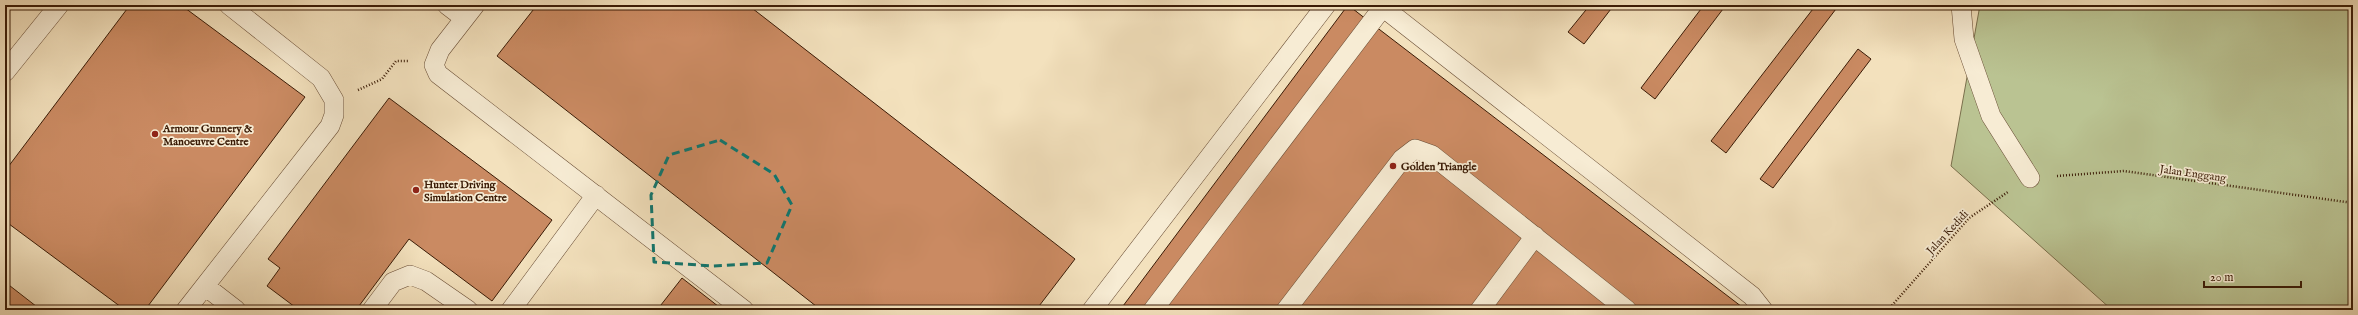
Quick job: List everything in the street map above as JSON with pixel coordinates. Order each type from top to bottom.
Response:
[{"type":"lane","points":[[5,72],[59,5]]},
{"type":"lane","points":[[186,310],[330,126],[334,115],[334,100],[321,78],[229,5]]},
{"type":"lane","points":[[447,5],[470,12],[440,50],[434,61],[434,66],[438,74],[744,310]]},
{"type":"lane","points":[[1092,310],[1326,5]]},
{"type":"lane","points":[[1961,5],[1964,39],[1991,116],[2030,178]]},
{"type":"lane","points":[[1154,310],[1381,6],[1752,296],[1763,310]]},
{"type":"lane","points":[[1286,310],[1402,159],[1415,149],[1432,155],[1536,236],[1627,310]]},
{"type":"lane","points":[[511,310],[596,196]]},
{"type":"lane","points":[[1480,310],[1536,236]]},
{"type":"lane","points":[[372,310],[394,282],[410,275],[426,281],[468,310]]},
{"type":"lane","points":[[205,286],[236,310]]},
{"type":"path","points":[[334,100],[382,79],[396,62],[434,61]]},
{"type":"path","name":"Jalan Enggang","points":[[2030,178],[2124,171],[2353,203]]},
{"type":"path","name":"Jalan Kedidi","points":[[1888,310],[1969,218],[2030,178]]},
{"type":"highlighted area","points":[[720,140],[774,174],[792,205],[767,263],[713,266],[654,262],[651,195],[669,155]]},
{"type":"green space","points":[[1980,5],[2353,5],[2353,310],[2112,310],[1951,166]]},
{"type":"building","name":"Armour Gunnery & Manoeuvre Centre","points":[[130,5],[181,5],[305,97],[145,310],[125,310],[5,221],[5,171]]},
{"type":"building","points":[[537,5],[748,5],[1075,259],[1036,310],[821,310],[497,56]]},
{"type":"building","name":"Golden Triangle","points":[[1348,5],[1371,23],[1746,310],[1120,310]]},
{"type":"building","points":[[1590,5],[1614,5],[1584,44],[1568,32]]},
{"type":"building","points":[[1704,5],[1726,5],[1655,99],[1641,88]]},
{"type":"building","points":[[1816,5],[1839,5],[1726,153],[1711,141]]},
{"type":"building","points":[[1858,49],[1871,59],[1773,188],[1760,179]]},
{"type":"building","name":"Hunter Driving Simulation Centre","points":[[389,98],[552,220],[492,301],[409,239],[356,310],[299,310],[267,286],[280,268],[268,259]]},
{"type":"building","points":[[682,278],[723,310],[657,310]]},
{"type":"building","points":[[5,282],[41,310],[5,310]]},
{"type":"place","name":"Armour Gunnery & Manoeuvre Centre","points":[[155,134]]},
{"type":"place","name":"Golden Triangle","points":[[1393,166]]},
{"type":"place","name":"Hunter Driving Simulation Centre","points":[[416,190]]}]
